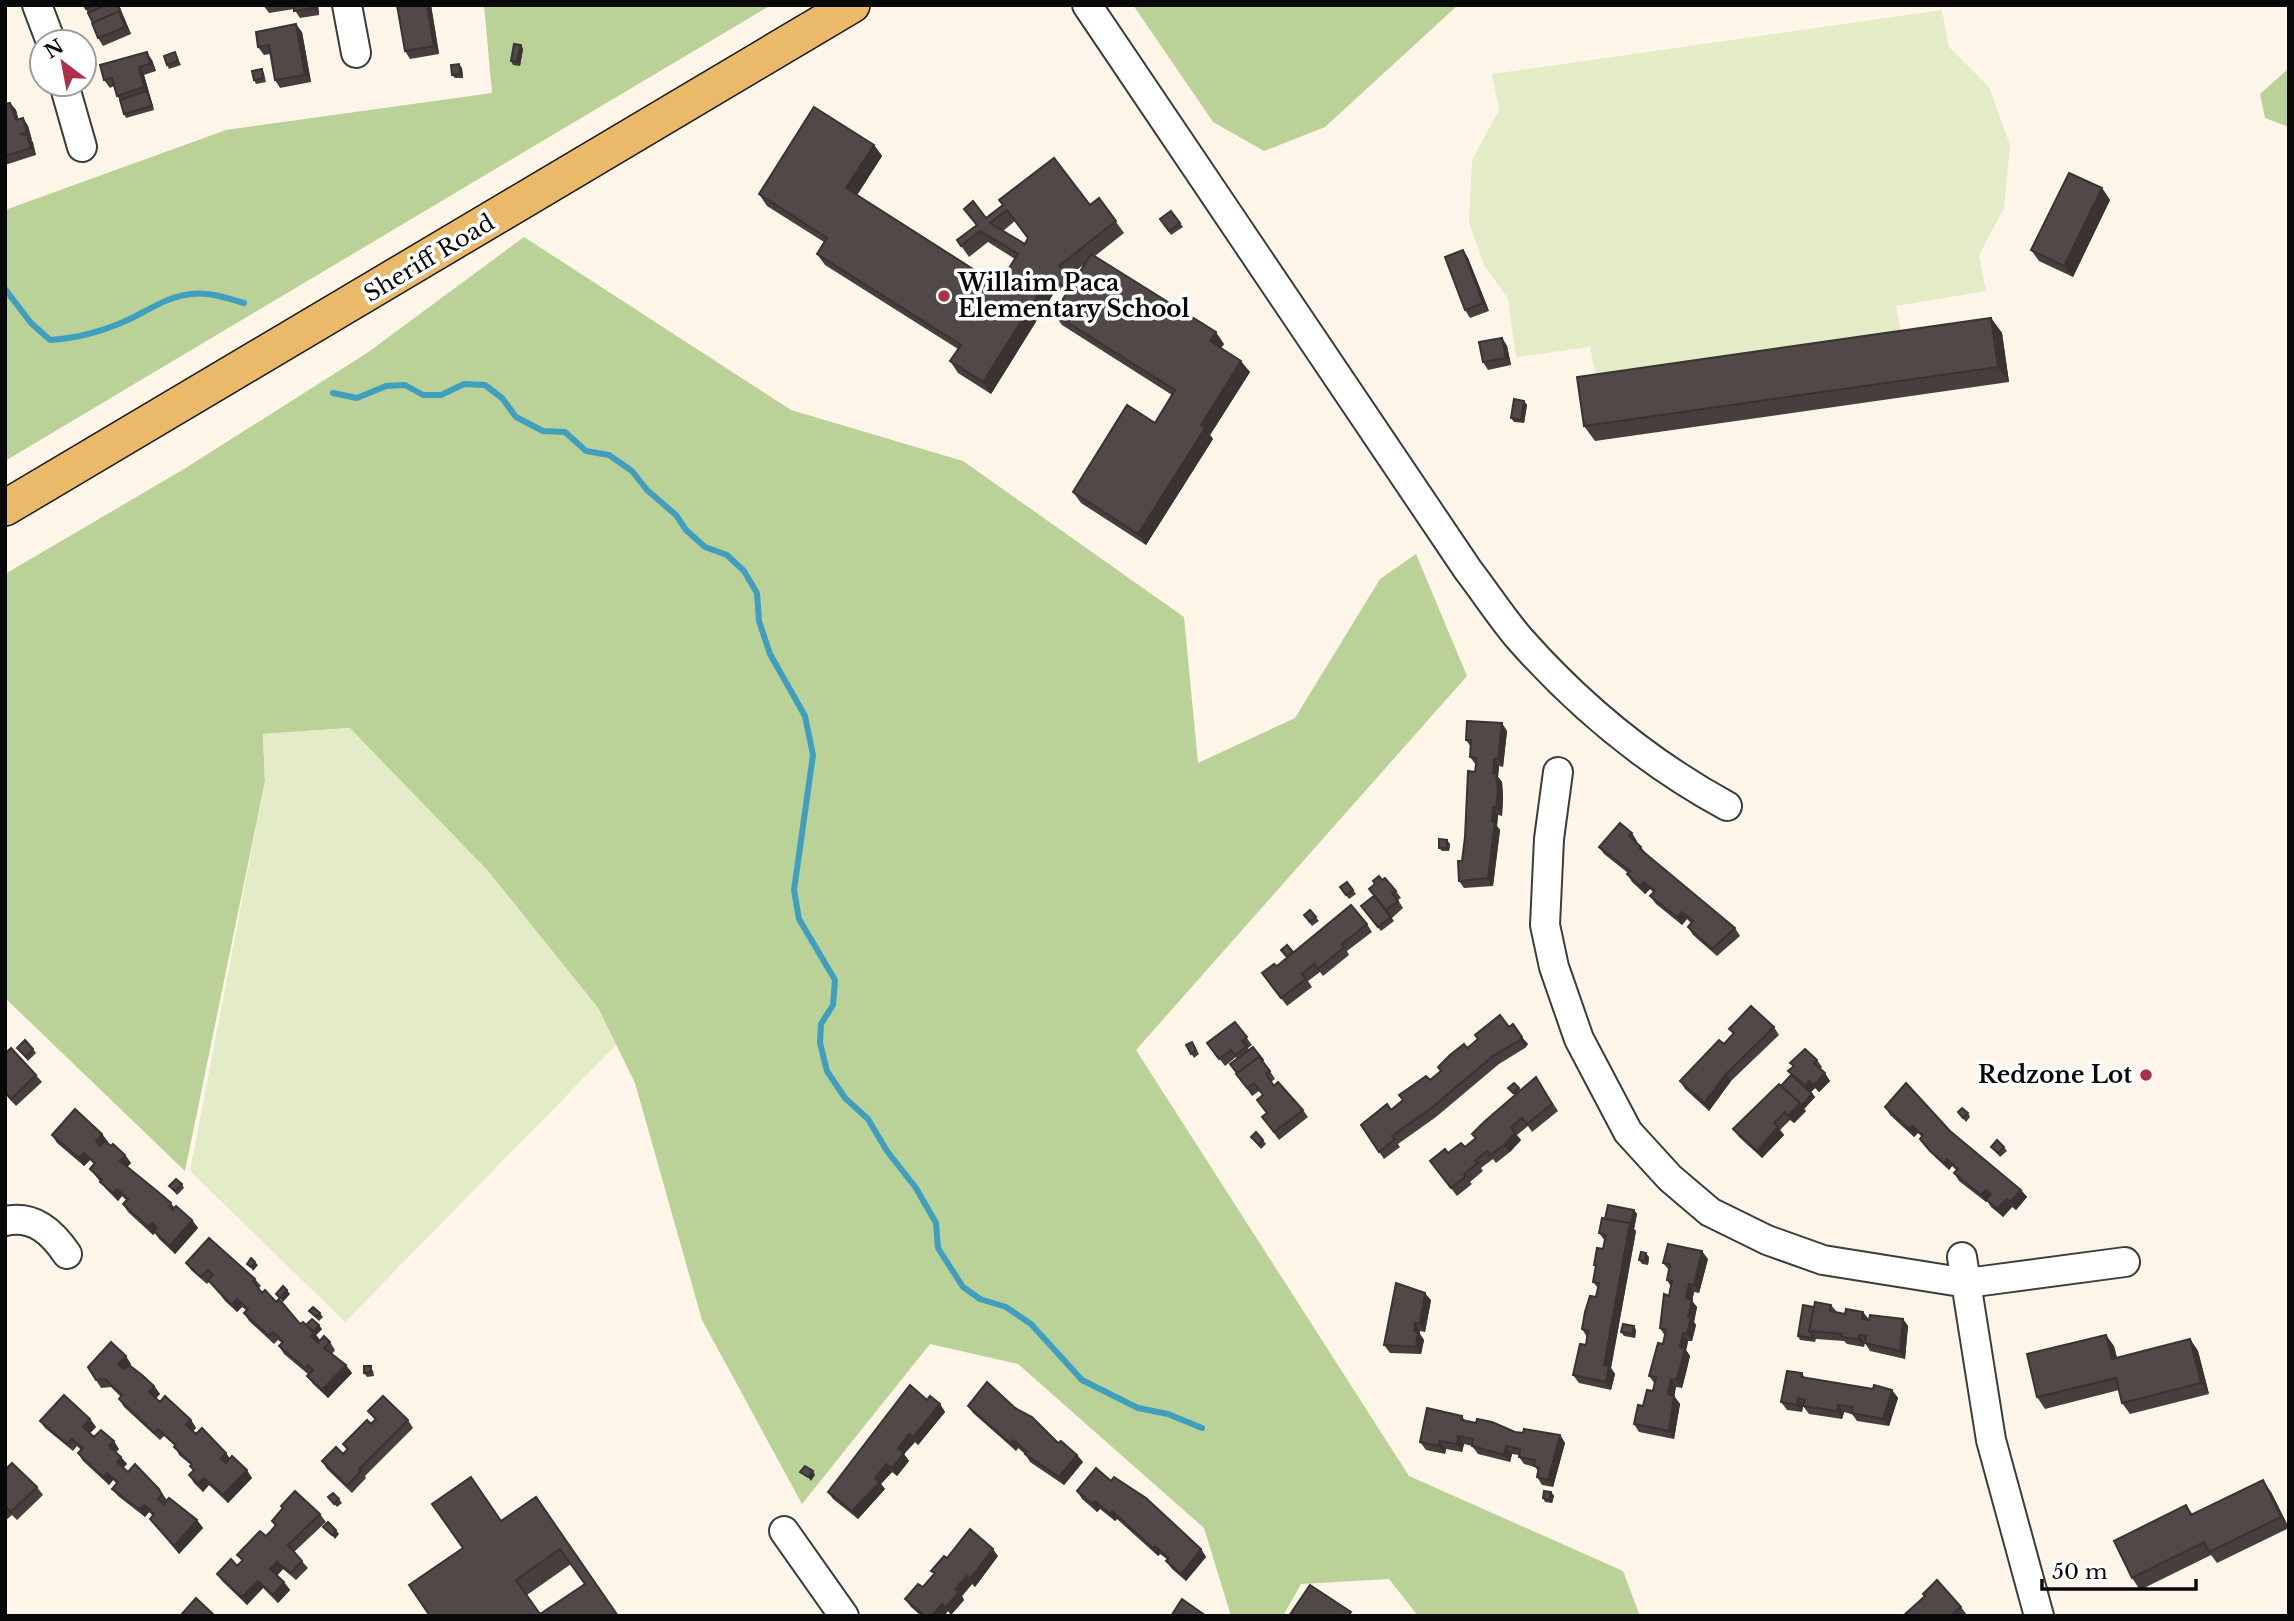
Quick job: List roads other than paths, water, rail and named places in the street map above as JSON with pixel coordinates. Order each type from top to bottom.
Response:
[{"type":"main road","name":"Sheriff Road","points":[[5,508],[852,5]]},
{"type":"street","points":[[37,5],[46,28]]},
{"type":"street","points":[[347,5],[356,53]]},
{"type":"street","points":[[1087,5],[1468,570],[1518,637],[1566,687],[1633,747],[1683,782],[1727,807]]},
{"type":"street","points":[[68,98],[82,147]]},
{"type":"street","points":[[1558,772],[1549,839],[1545,925],[1554,967],[1578,1039],[1628,1132],[1670,1178],[1710,1212],[1767,1240],[1823,1260],[1965,1270],[2125,1262]]},
{"type":"street","points":[[5,1221],[17,1219],[40,1226],[52,1233],[67,1254]]},
{"type":"street","points":[[1965,1270],[1991,1440],[2039,1616]]},
{"type":"street","points":[[784,1531],[844,1616]]},
{"type":"waterway","points":[[5,289],[31,323],[50,340],[72,338],[102,330],[184,295],[212,295],[244,303]]},
{"type":"waterway","points":[[333,393],[357,398],[386,386],[405,385],[423,395],[441,395],[464,384],[485,385],[502,398],[516,417],[543,431],[565,432],[586,451],[609,455],[632,471],[647,490],[676,515],[686,530],[705,547],[727,555],[744,571],[757,593],[759,621],[770,654],[805,716],[813,755],[794,890],[799,919],[835,980],[833,1005],[821,1024],[820,1043],[827,1071],[845,1098],[868,1119],[887,1151],[916,1188],[936,1223],[938,1248],[963,1287],[980,1299],[1006,1307],[1031,1324],[1082,1380],[1138,1408],[1168,1414],[1202,1428]]},
{"type":"place","name":"Willaim Paca Elementary School","points":[[944,296]]},
{"type":"place","name":"Redzone Lot","points":[[2146,1075]]}]
